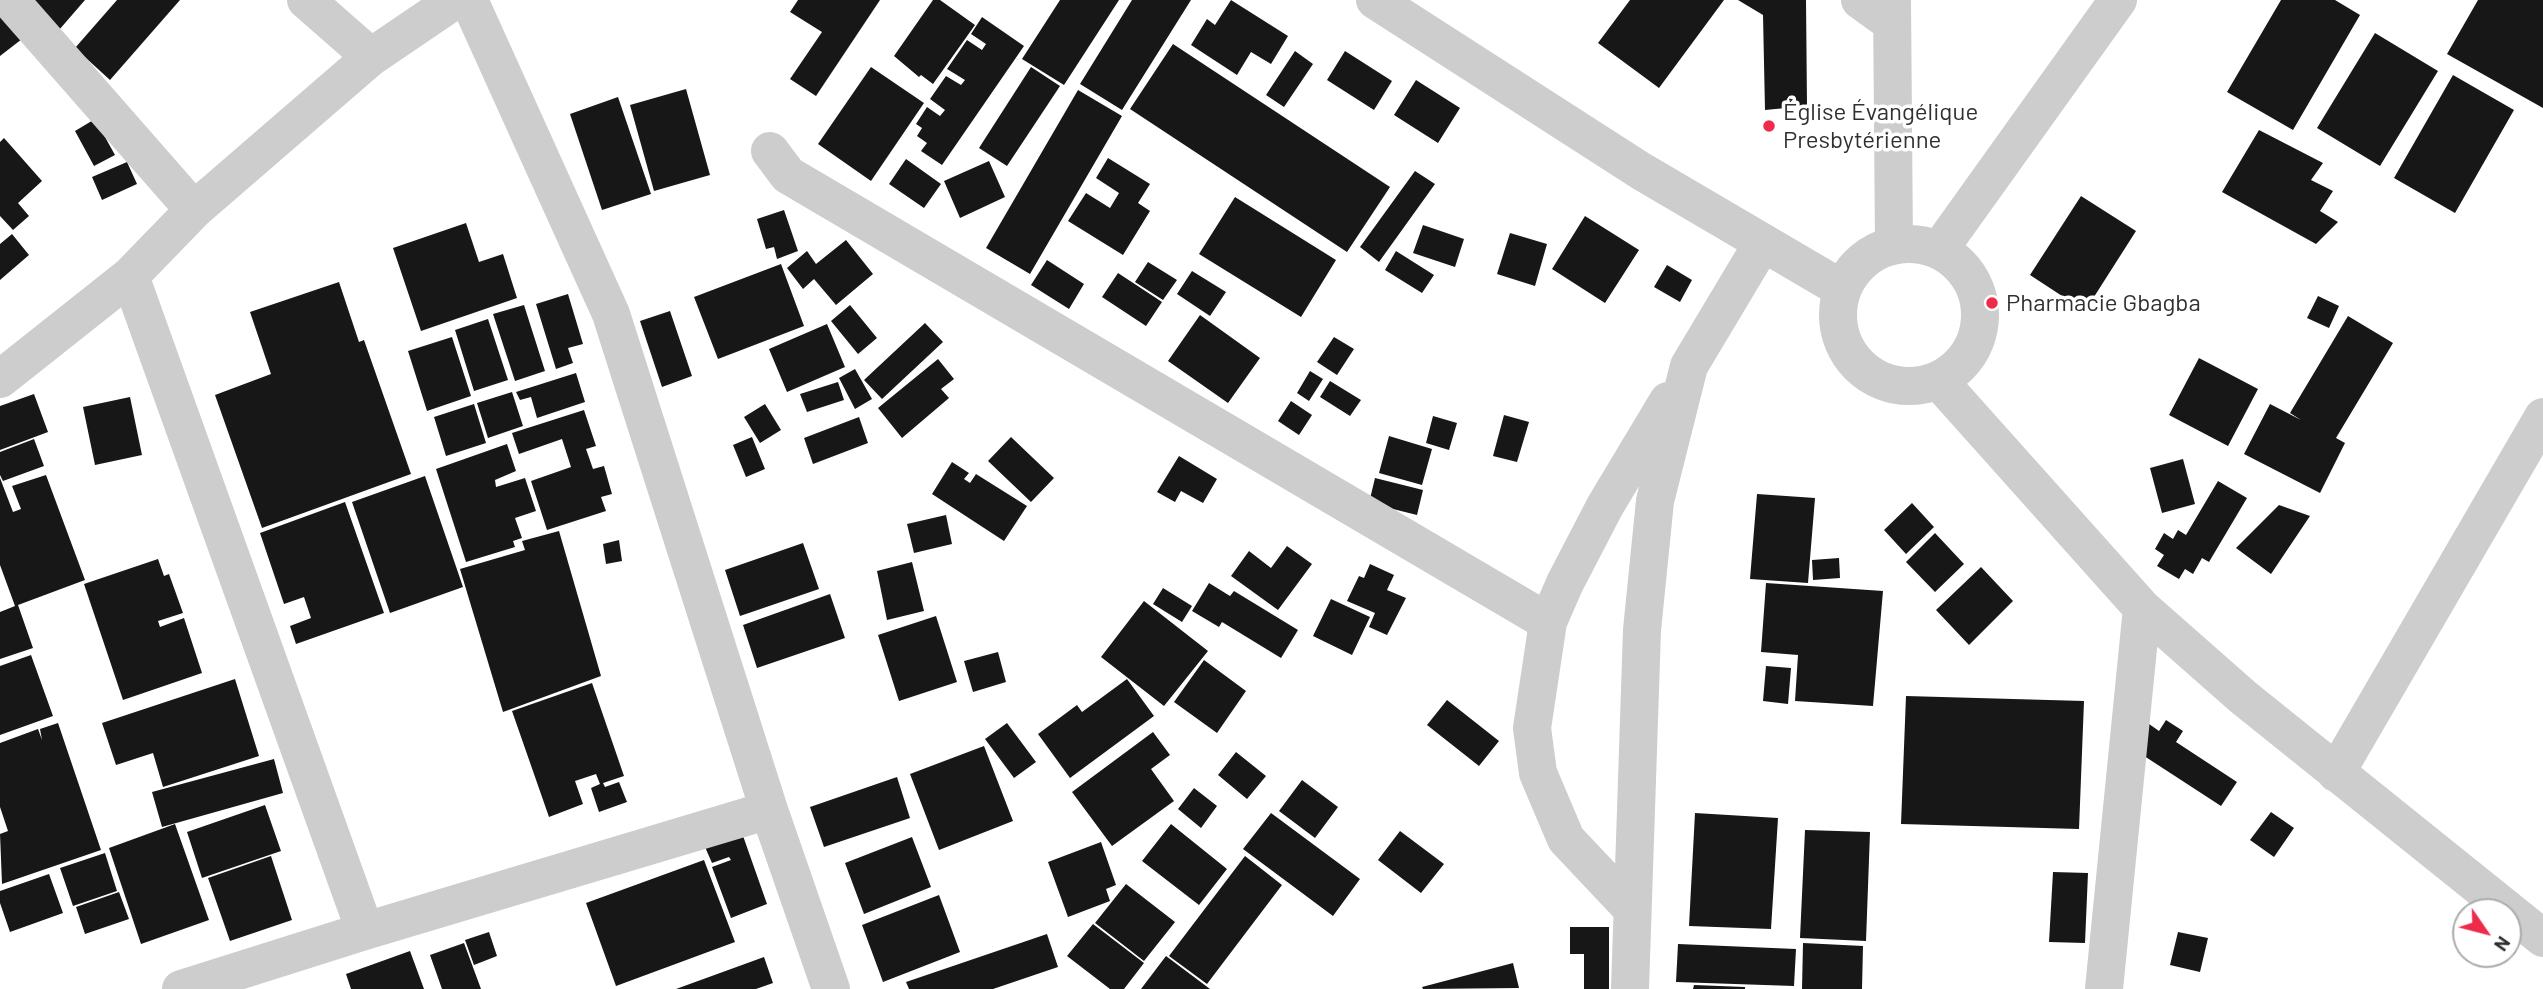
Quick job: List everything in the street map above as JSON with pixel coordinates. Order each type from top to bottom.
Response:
[{"type":"street","points":[[10,0],[194,210]]},
{"type":"street","points":[[306,0],[371,57]]},
{"type":"street","points":[[0,379],[130,276],[194,210],[371,57],[455,0]]},
{"type":"street","points":[[469,0],[611,314],[769,810],[831,989]]},
{"type":"street","points":[[1375,0],[1641,171],[1842,289]]},
{"type":"street","points":[[1860,0],[1892,12],[1894,245]]},
{"type":"street","points":[[1939,250],[2118,0]]},
{"type":"street","points":[[770,151],[788,176],[1548,622]]},
{"type":"street","points":[[1917,243],[1939,250],[1959,263],[1972,282],[1980,304],[1980,326],[1972,349],[1958,368],[1939,381],[1916,387],[1891,386],[1868,376],[1851,359],[1840,337],[1837,313],[1842,289],[1854,269],[1872,253],[1894,245],[1917,243]]},
{"type":"street","points":[[1632,909],[1566,839],[1538,773],[1532,728],[1548,622],[1605,506],[1762,244]]},
{"type":"street","points":[[130,276],[365,931]]},
{"type":"street","points":[[1630,989],[1642,630],[1654,501],[1689,366]]},
{"type":"street","points":[[1939,381],[2142,608],[2243,697],[2543,938]]},
{"type":"street","points":[[2336,773],[2543,417]]},
{"type":"street","points":[[2104,989],[2142,608]]},
{"type":"street","points":[[181,989],[769,810]]},
{"type":"building","points":[[32,0],[85,0],[59,30]]},
{"type":"building","points":[[117,0],[180,0],[110,80],[75,48]]},
{"type":"building","points":[[798,0],[880,0],[816,96],[790,79],[822,32],[790,12]]},
{"type":"building","points":[[933,0],[940,0],[975,25],[933,84],[921,75],[919,77],[894,56]]},
{"type":"building","points":[[1060,0],[1119,0],[1064,85],[1022,59]]},
{"type":"building","points":[[1132,0],[1191,0],[1122,110],[1080,84]]},
{"type":"building","points":[[1231,0],[1288,36],[1271,64],[1251,52],[1237,75],[1191,45],[1207,19],[1215,25]]},
{"type":"building","points":[[1630,0],[1724,0],[1659,88],[1598,43]]},
{"type":"building","points":[[1738,0],[1806,0],[1807,106],[1765,110],[1763,15]]},
{"type":"building","points":[[2281,0],[2335,0],[2360,15],[2293,130],[2227,92]]},
{"type":"building","points":[[2478,0],[2543,0],[2543,108],[2447,54]]},
{"type":"building","points":[[0,11],[22,39],[0,56]]},
{"type":"building","points":[[982,17],[1024,46],[942,165],[921,151],[927,143],[917,136],[922,128],[916,124],[927,107],[940,116],[945,110],[930,99],[946,76],[961,85],[965,80],[947,69],[967,40],[982,50],[986,44],[971,34]]},
{"type":"building","points":[[2375,33],[2438,71],[2380,166],[2317,128]]},
{"type":"building","points":[[1173,44],[1390,187],[1347,252],[1130,109]]},
{"type":"building","points":[[1295,51],[1313,64],[1284,107],[1266,95]]},
{"type":"building","points":[[1345,51],[1392,81],[1374,110],[1327,80]]},
{"type":"building","points":[[871,67],[924,103],[871,181],[818,144]]},
{"type":"building","points":[[1031,67],[1060,86],[1007,166],[979,148]]},
{"type":"building","points":[[2453,75],[2514,110],[2455,213],[2394,178]]},
{"type":"building","points":[[1416,80],[1460,108],[1438,143],[1394,115]]},
{"type":"building","points":[[686,89],[710,175],[654,191],[630,105]]},
{"type":"building","points":[[1078,90],[1122,116],[1030,274],[986,248]]},
{"type":"building","points":[[618,97],[651,194],[602,210],[570,114]]},
{"type":"building","points":[[95,119],[115,155],[94,166],[75,131]]},
{"type":"building","points":[[2259,130],[2323,163],[2311,180],[2333,191],[2320,211],[2338,222],[2316,244],[2222,192]]},
{"type":"building","points":[[4,138],[42,181],[18,203],[29,216],[13,230],[0,216],[0,142]]},
{"type":"building","points":[[1108,158],[1150,184],[1138,203],[1150,211],[1123,255],[1068,221],[1086,193],[1110,208],[1119,193],[1096,178]]},
{"type":"building","points":[[906,159],[941,184],[924,208],[889,184]]},
{"type":"building","points":[[989,161],[1005,197],[960,218],[944,181]]},
{"type":"building","points":[[127,162],[137,184],[102,200],[92,177]]},
{"type":"building","points":[[1415,171],[1435,184],[1379,262],[1360,247]]},
{"type":"building","points":[[2081,196],[2136,231],[2085,311],[2030,275]]},
{"type":"building","points":[[1235,197],[1336,260],[1301,317],[1199,254]]},
{"type":"building","points":[[784,210],[798,251],[777,259],[774,247],[766,249],[757,219]]},
{"type":"building","points":[[1585,216],[1639,250],[1605,303],[1552,269]]},
{"type":"building","points":[[466,223],[479,262],[503,254],[517,298],[421,331],[393,248]]},
{"type":"building","points":[[1423,225],[1464,239],[1455,267],[1413,253]]},
{"type":"building","points":[[1510,233],[1547,244],[1535,286],[1497,274]]},
{"type":"building","points":[[12,234],[29,255],[0,280],[0,244]]},
{"type":"building","points":[[846,240],[873,274],[836,305],[814,279],[803,289],[787,268],[807,251],[816,264]]},
{"type":"building","points":[[1396,251],[1434,275],[1422,293],[1385,270]]},
{"type":"building","points":[[1047,260],[1084,284],[1069,309],[1031,285]]},
{"type":"building","points":[[1148,262],[1177,280],[1163,300],[1135,282]]},
{"type":"building","points":[[781,264],[804,326],[718,359],[694,297]]},
{"type":"building","points":[[1667,265],[1692,280],[1680,302],[1654,287]]},
{"type":"building","points":[[1192,271],[1226,292],[1210,316],[1177,294]]},
{"type":"building","points":[[1118,273],[1162,302],[1146,326],[1102,297]]},
{"type":"building","points":[[339,282],[359,342],[364,340],[411,474],[262,528],[215,395],[271,374],[250,312]]},
{"type":"building","points":[[568,294],[583,344],[568,348],[573,363],[556,369],[536,304]]},
{"type":"building","points":[[2318,296],[2339,306],[2329,328],[2307,318]]},
{"type":"building","points":[[524,305],[545,371],[515,381],[493,314]]},
{"type":"building","points":[[850,305],[877,338],[858,354],[831,321]]},
{"type":"building","points":[[670,311],[692,376],[662,387],[640,321]]},
{"type":"building","points":[[1200,315],[1260,358],[1228,403],[1168,361]]},
{"type":"building","points":[[2348,316],[2393,343],[2336,438],[2345,443],[2320,493],[2244,454],[2270,404],[2301,420],[2290,413]]},
{"type":"building","points":[[488,319],[508,380],[474,391],[455,330]]},
{"type":"building","points":[[925,323],[943,342],[882,399],[864,380]]},
{"type":"building","points":[[827,324],[845,367],[787,392],[769,349]]},
{"type":"building","points":[[452,337],[471,396],[427,411],[408,351]]},
{"type":"building","points":[[1334,337],[1354,349],[1337,375],[1317,362]]},
{"type":"building","points":[[2199,358],[2258,389],[2228,446],[2169,415]]},
{"type":"building","points":[[938,359],[954,379],[941,389],[949,398],[902,438],[878,408]]},
{"type":"building","points":[[855,369],[872,399],[855,409],[839,378]]},
{"type":"building","points":[[1310,371],[1323,379],[1309,401],[1297,393]]},
{"type":"building","points":[[576,373],[585,402],[537,418],[531,397],[520,400],[516,392]]},
{"type":"building","points":[[1330,381],[1361,400],[1350,416],[1320,397]]},
{"type":"building","points":[[838,382],[844,400],[807,412],[800,394]]},
{"type":"building","points":[[512,392],[523,426],[488,438],[477,403]]},
{"type":"building","points":[[34,394],[48,432],[0,450],[0,406]]},
{"type":"building","points":[[130,397],[142,455],[95,465],[83,407]]},
{"type":"building","points":[[1291,401],[1312,415],[1299,435],[1278,421]]},
{"type":"building","points":[[474,404],[486,443],[446,456],[434,417]]},
{"type":"building","points":[[765,404],[781,430],[760,443],[744,417]]},
{"type":"building","points":[[584,410],[596,446],[586,449],[593,469],[604,466],[612,494],[601,497],[606,511],[547,530],[531,481],[571,467],[562,439],[519,454],[512,433]]},
{"type":"building","points":[[1504,415],[1529,422],[1517,462],[1493,456]]},
{"type":"building","points":[[1433,416],[1457,423],[1449,450],[1426,443]]},
{"type":"building","points":[[859,417],[868,443],[813,464],[804,438]]},
{"type":"building","points":[[1389,436],[1432,449],[1422,485],[1379,473]]},
{"type":"building","points":[[752,437],[765,469],[746,477],[733,445]]},
{"type":"building","points":[[1011,437],[1054,478],[1031,502],[988,461]]},
{"type":"building","points":[[34,439],[44,466],[3,481],[0,475],[0,452]]},
{"type":"building","points":[[507,444],[516,471],[495,480],[496,487],[525,478],[536,511],[515,518],[522,538],[513,541],[515,547],[466,562],[436,469]]},
{"type":"building","points":[[1179,456],[1217,479],[1203,503],[1181,491],[1175,502],[1157,492]]},
{"type":"building","points":[[2183,459],[2195,504],[2162,513],[2150,468]]},
{"type":"building","points":[[952,462],[969,473],[964,479],[970,483],[976,474],[1027,506],[1004,541],[932,494]]},
{"type":"building","points":[[46,475],[85,580],[18,605],[33,648],[0,659],[0,612],[15,606],[0,565],[0,478],[13,512],[21,509],[12,486]]},
{"type":"building","points":[[425,476],[463,587],[390,613],[352,502]]},
{"type":"building","points":[[1375,478],[1423,490],[1417,515],[1369,503]]},
{"type":"building","points":[[2218,481],[2247,498],[2209,562],[2202,558],[2193,574],[2185,569],[2179,579],[2157,566],[2164,555],[2155,549],[2164,533],[2173,539],[2178,530],[2186,535]]},
{"type":"building","points":[[1757,494],[1815,498],[1808,583],[1750,579]]},
{"type":"building","points":[[345,502],[384,613],[296,644],[290,626],[311,618],[304,597],[284,604],[260,533]]},
{"type":"building","points":[[1912,503],[1934,527],[1906,554],[1884,530]]},
{"type":"building","points":[[2279,505],[2310,516],[2271,574],[2236,548]]},
{"type":"building","points":[[946,515],[952,544],[914,553],[907,524]]},
{"type":"building","points":[[559,531],[601,676],[503,712],[460,569],[525,550],[522,541]]},
{"type":"building","points":[[1935,533],[1964,564],[1935,592],[1906,562]]},
{"type":"building","points":[[619,540],[622,561],[606,564],[603,544]]},
{"type":"building","points":[[803,543],[819,589],[740,616],[725,570]]},
{"type":"building","points":[[1287,546],[1312,564],[1278,610],[1231,576],[1249,551],[1271,568]]},
{"type":"building","points":[[1839,558],[1840,578],[1813,580],[1812,560]]},
{"type":"building","points":[[158,559],[164,576],[169,574],[183,613],[158,621],[160,627],[184,618],[202,673],[123,700],[84,584]]},
{"type":"building","points":[[912,562],[924,611],[887,620],[877,571]]},
{"type":"building","points":[[1370,564],[1394,575],[1387,590],[1406,598],[1387,635],[1369,627],[1375,613],[1347,601],[1359,576],[1364,578]]},
{"type":"building","points":[[1981,567],[2013,601],[1969,645],[1936,610]]},
{"type":"building","points":[[1209,583],[1230,596],[1234,591],[1298,630],[1281,658],[1222,622],[1219,627],[1192,611]]},
{"type":"building","points":[[1766,583],[1883,591],[1873,706],[1795,701],[1798,655],[1761,652]]},
{"type":"building","points":[[1163,588],[1192,606],[1182,622],[1153,604]]},
{"type":"building","points":[[830,594],[845,638],[757,668],[743,625]]},
{"type":"building","points":[[1331,599],[1370,617],[1352,655],[1313,636]]},
{"type":"building","points":[[1144,601],[1208,651],[1164,706],[1101,657]]},
{"type":"building","points":[[936,616],[957,682],[899,701],[878,635]]},
{"type":"building","points":[[998,652],[1006,682],[973,692],[964,661]]},
{"type":"building","points":[[31,655],[53,716],[0,735],[0,666]]},
{"type":"building","points":[[1204,660],[1246,691],[1217,733],[1174,702]]},
{"type":"building","points":[[1766,666],[1791,668],[1788,704],[1763,701]]},
{"type":"building","points":[[235,679],[259,756],[163,787],[153,753],[116,765],[102,723]]},
{"type":"building","points":[[1127,679],[1154,716],[1070,778],[1038,734],[1077,705],[1082,712]]},
{"type":"building","points":[[592,683],[624,776],[603,783],[605,787],[619,782],[627,802],[599,812],[591,788],[600,784],[596,774],[575,781],[583,804],[549,817],[512,711]]},
{"type":"building","points":[[1906,696],[2084,701],[2079,829],[1901,824]]},
{"type":"building","points":[[1447,700],[1499,741],[1479,766],[1427,725]]},
{"type":"building","points":[[2142,719],[2159,731],[2166,720],[2183,731],[2176,742],[2237,782],[2221,806],[2138,752]]},
{"type":"building","points":[[58,723],[101,850],[2,884],[0,834],[8,831],[0,807],[0,743],[38,729],[42,740],[40,729]]},
{"type":"building","points":[[1007,723],[1036,762],[1014,778],[985,739]]},
{"type":"building","points":[[1153,732],[1170,755],[1151,769],[1174,801],[1112,846],[1072,792]]},
{"type":"building","points":[[984,746],[1013,821],[939,850],[910,774]]},
{"type":"building","points":[[1236,752],[1266,776],[1247,799],[1218,775]]},
{"type":"building","points":[[274,759],[283,793],[162,827],[152,792]]},
{"type":"building","points":[[897,777],[910,818],[824,847],[810,807]]},
{"type":"building","points":[[1302,780],[1338,807],[1315,838],[1279,811]]},
{"type":"building","points":[[1194,788],[1217,806],[1201,828],[1178,809]]},
{"type":"building","points":[[265,805],[281,851],[202,878],[187,832]]},
{"type":"building","points":[[2271,812],[2294,828],[2274,857],[2250,840]]},
{"type":"building","points":[[1271,813],[1360,879],[1333,916],[1243,849]]},
{"type":"building","points":[[1695,813],[1778,818],[1771,929],[1689,926]]},
{"type":"building","points":[[175,824],[209,920],[141,944],[109,848]]},
{"type":"building","points":[[1171,824],[1227,869],[1199,905],[1142,861]]},
{"type":"building","points":[[1805,830],[1870,832],[1866,941],[1800,938]]},
{"type":"building","points":[[1400,831],[1444,864],[1421,893],[1378,860]]},
{"type":"building","points":[[742,833],[767,904],[731,918],[712,867],[731,860],[729,857],[712,863],[705,847]]},
{"type":"building","points":[[912,837],[931,887],[864,914],[845,863]]},
{"type":"building","points":[[1101,842],[1116,885],[1106,889],[1110,901],[1068,917],[1048,862]]},
{"type":"building","points":[[105,853],[117,891],[73,906],[60,868]]},
{"type":"building","points":[[271,856],[292,920],[230,941],[208,878]]},
{"type":"building","points":[[1245,856],[1282,885],[1207,984],[1169,956]]},
{"type":"building","points":[[704,860],[735,942],[616,986],[586,903]]},
{"type":"building","points":[[2053,872],[2088,873],[2085,943],[2049,942]]},
{"type":"building","points":[[49,874],[63,913],[10,932],[0,903],[0,891]]},
{"type":"building","points":[[1126,884],[1175,922],[1144,961],[1095,923]]},
{"type":"building","points":[[119,892],[129,919],[85,934],[76,907]]},
{"type":"building","points":[[939,895],[960,952],[883,982],[862,925]]},
{"type":"building","points":[[1093,924],[1144,963],[1124,989],[1110,989],[1067,956]]},
{"type":"building","points":[[1570,927],[1609,927],[1609,989],[1584,989],[1584,954],[1570,954]]},
{"type":"building","points":[[489,932],[497,956],[474,965],[465,940]]},
{"type":"building","points":[[2178,932],[2208,938],[2200,972],[2170,965]]},
{"type":"building","points":[[1047,934],[1058,967],[993,989],[909,989],[906,982]]},
{"type":"building","points":[[464,943],[481,989],[442,989],[430,955]]},
{"type":"building","points":[[1803,943],[1863,946],[1862,989],[1802,989]]},
{"type":"building","points":[[1678,944],[1796,949],[1794,986],[1676,982]]},
{"type":"building","points":[[410,951],[424,989],[351,989],[346,974]]},
{"type":"building","points":[[1166,956],[1210,989],[1141,989]]},
{"type":"building","points":[[764,957],[773,983],[756,989],[676,989]]},
{"type":"building","points":[[1513,963],[1519,988],[1422,987]]},
{"type":"building","points":[[1694,985],[1745,987],[1745,989],[1693,989]]},
{"type":"place","name":"Église Évangélique Presbytérienne","points":[[1769,126]]},
{"type":"place","name":"Pharmacie Gbagba","points":[[1992,303]]}]
